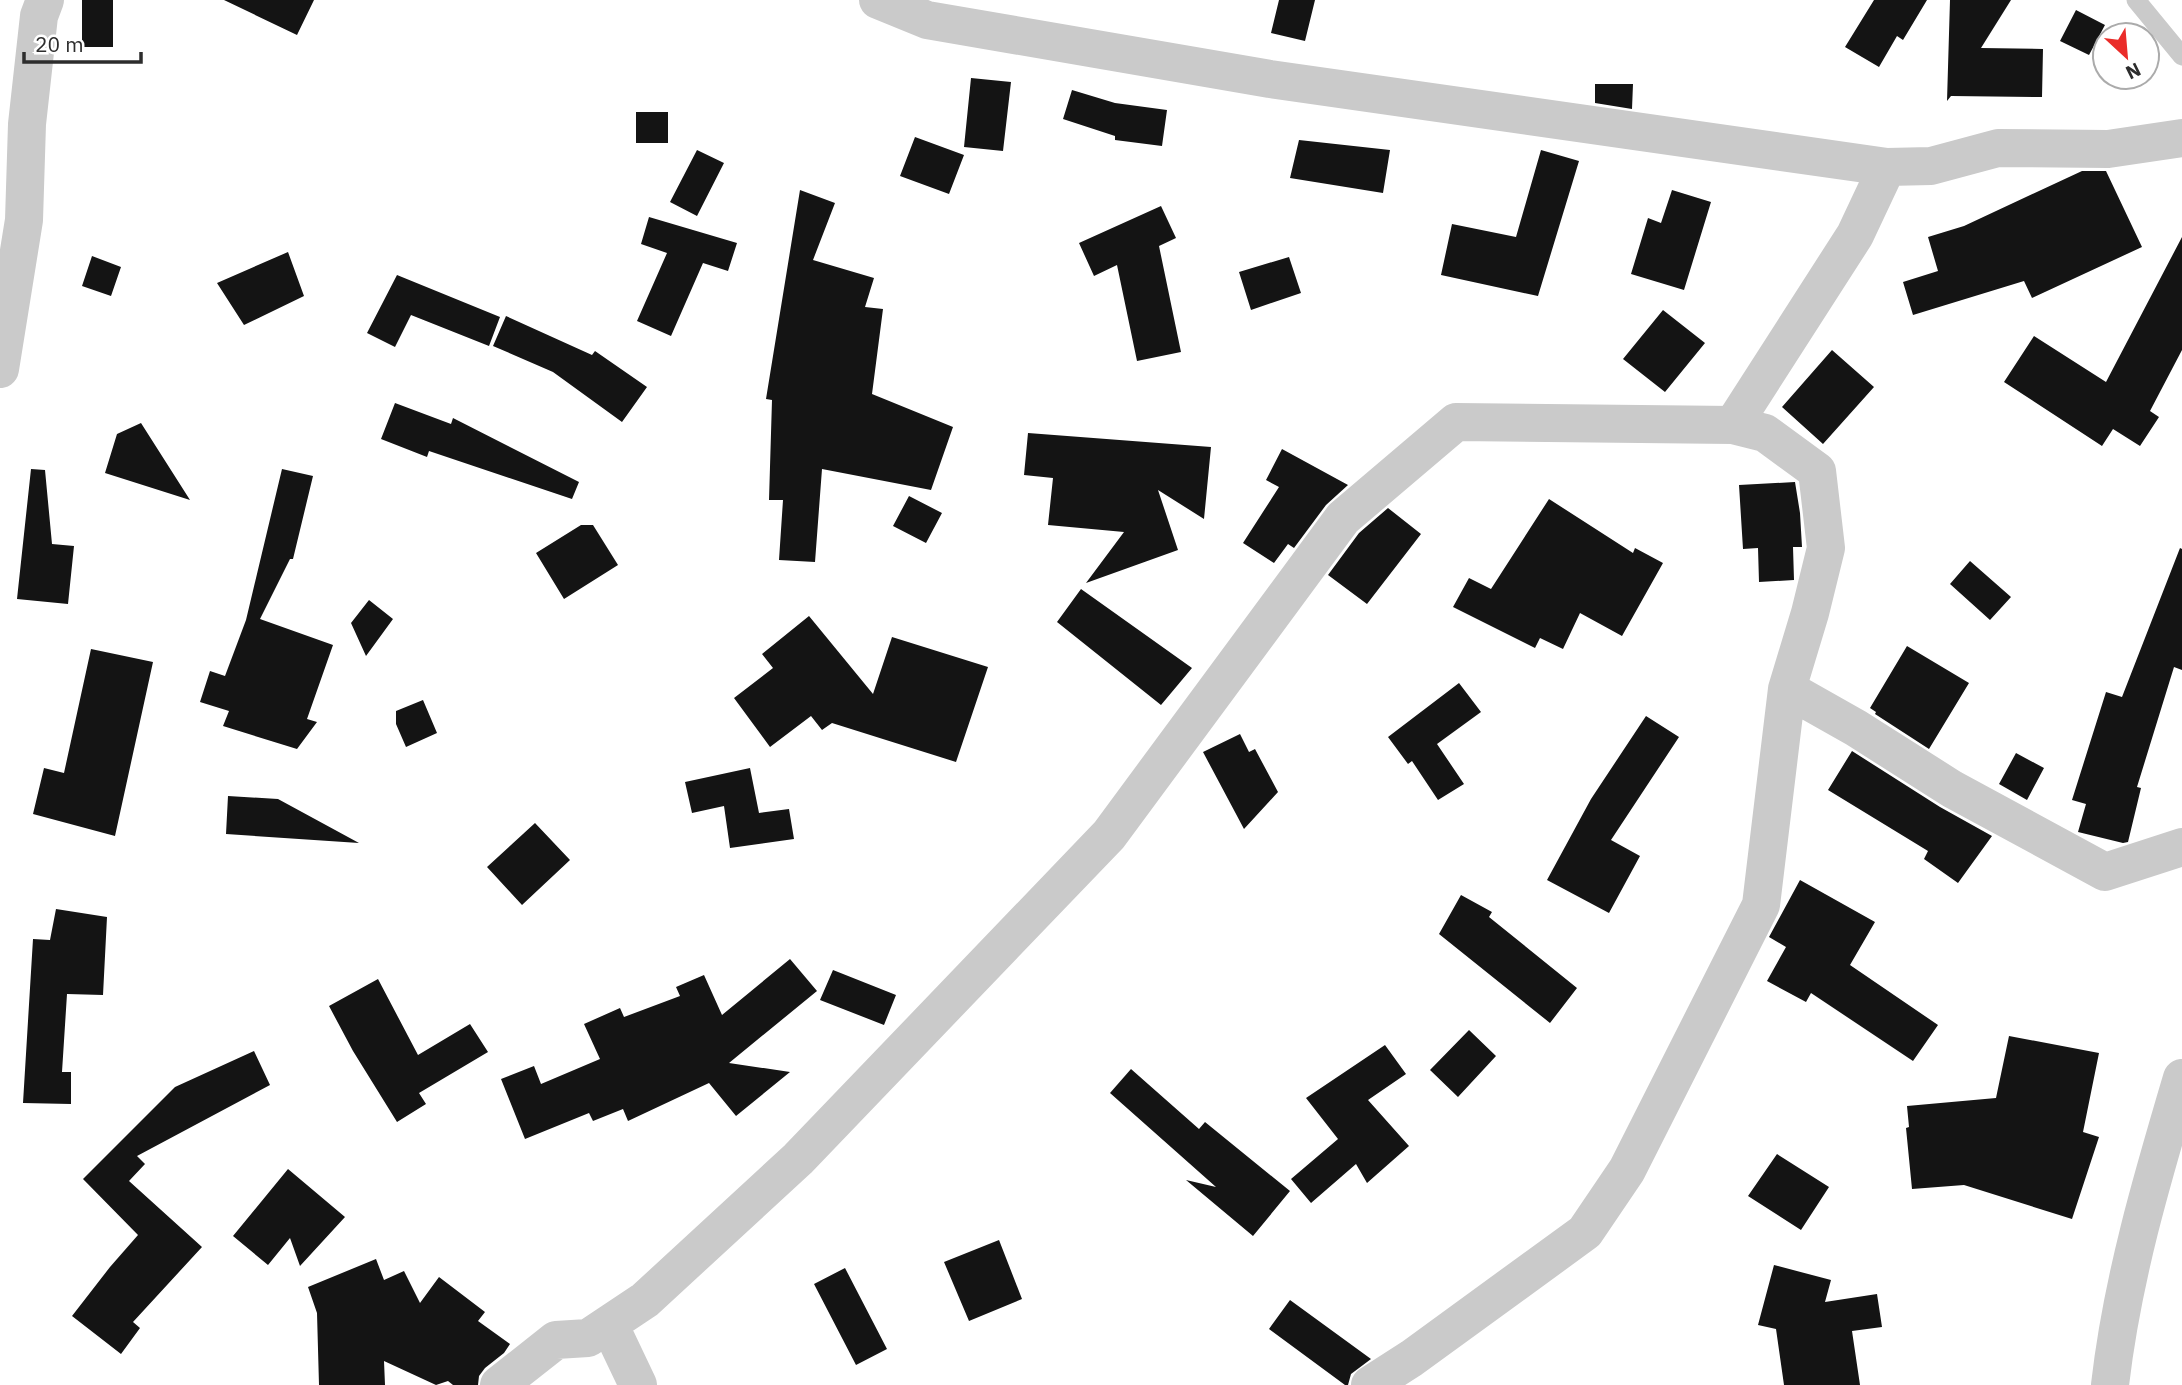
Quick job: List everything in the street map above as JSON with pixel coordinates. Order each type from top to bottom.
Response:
[{"type":"street","points":[[0,369],[24,220],[27,124],[39,16],[45,0]]},
{"type":"street","points":[[878,0],[927,20],[1270,79],[1887,167],[1931,166],[1998,148],[2108,149],[2182,138]]},
{"type":"street","points":[[1733,425],[1854,235],[1887,167]]},
{"type":"street","points":[[499,1385],[556,1340],[588,1338],[645,1300],[798,1159],[1109,835],[1343,518],[1456,422],[1733,425],[1765,433],[1818,471],[1826,548],[1787,689],[1761,905],[1627,1170],[1585,1232],[1412,1358],[1370,1385]]},
{"type":"street","points":[[1787,689],[1856,728],[1952,789],[2105,872],[2182,846]]},
{"type":"street","points":[[2110,1385],[2117,1328],[2152,1182],[2182,1077]]},
{"type":"street","points":[[609,1324],[638,1385]]},
{"type":"lane","points":[[2136,0],[2182,56]]},
{"type":"building","points":[[82,0],[113,0],[113,47],[82,47]]},
{"type":"building","points":[[224,0],[314,0],[297,35]]},
{"type":"building","points":[[1279,0],[1315,0],[1305,41],[1271,33]]},
{"type":"building","points":[[1874,0],[1927,0],[1903,40],[1897,36],[1879,67],[1845,47]]},
{"type":"building","points":[[1950,0],[2011,0],[1981,48],[2043,49],[2042,97],[1951,96],[1947,101]]},
{"type":"building","points":[[2076,10],[2097,21],[2091,21],[2089,55],[2060,41]]},
{"type":"building","points":[[971,78],[1011,82],[1003,151],[964,147]]},
{"type":"building","points":[[1595,84],[1633,84],[1632,109],[1595,103]]},
{"type":"building","points":[[1072,90],[1115,103],[1167,110],[1162,146],[1115,140],[1115,136],[1063,119]]},
{"type":"building","points":[[636,112],[668,112],[668,143],[636,143]]},
{"type":"building","points":[[915,137],[964,155],[949,194],[900,176]]},
{"type":"building","points":[[1299,140],[1390,150],[1383,193],[1290,178]]},
{"type":"building","points":[[697,150],[724,163],[697,216],[670,202]]},
{"type":"building","points":[[1541,150],[1579,161],[1538,296],[1441,275],[1452,224],[1516,237]]},
{"type":"building","points":[[2082,171],[2106,171],[2142,247],[2032,298],[2024,281],[1913,315],[1903,282],[1938,271],[1928,237],[1964,226]]},
{"type":"building","points":[[800,190],[835,203],[813,260],[874,278],[865,307],[883,309],[872,394],[953,427],[931,490],[822,469],[815,562],[779,560],[783,500],[769,500],[772,400],[766,399]]},
{"type":"building","points":[[1672,190],[1711,202],[1684,290],[1631,274],[1648,218],[1661,223]]},
{"type":"building","points":[[1161,206],[1176,238],[1159,246],[1181,352],[1137,361],[1117,265],[1094,276],[1079,243]]},
{"type":"building","points":[[649,217],[737,243],[728,271],[703,263],[671,336],[637,321],[667,253],[641,244]]},
{"type":"building","points":[[2182,237],[2182,350],[2150,411],[2159,417],[2140,446],[2113,429],[2102,446],[2004,382],[2034,336],[2106,382]]},
{"type":"building","points":[[288,252],[304,296],[244,325],[217,283]]},
{"type":"building","points":[[92,256],[121,267],[111,296],[82,286]]},
{"type":"building","points":[[1289,257],[1301,293],[1251,310],[1239,272]]},
{"type":"building","points":[[397,275],[500,317],[489,346],[411,315],[395,347],[367,333]]},
{"type":"building","points":[[1663,310],[1705,343],[1665,392],[1623,359]]},
{"type":"building","points":[[506,316],[592,355],[595,351],[647,387],[622,422],[553,372],[493,346]]},
{"type":"building","points":[[1832,350],[1874,387],[1823,444],[1782,407]]},
{"type":"building","points":[[395,403],[451,424],[453,418],[579,482],[572,499],[429,451],[427,457],[381,439]]},
{"type":"building","points":[[141,423],[190,500],[105,473],[117,434]]},
{"type":"building","points":[[1028,433],[1211,447],[1204,519],[1158,490],[1178,550],[1086,583],[1124,532],[1048,525],[1053,478],[1024,475]]},
{"type":"building","points":[[1282,449],[1348,485],[1326,505],[1294,548],[1288,544],[1274,563],[1243,543],[1279,487],[1266,480]]},
{"type":"building","points":[[31,469],[45,470],[52,544],[74,546],[68,604],[17,599]]},
{"type":"building","points":[[282,469],[313,476],[293,559],[290,559],[260,619],[333,645],[307,719],[317,722],[297,749],[223,726],[229,711],[200,702],[210,671],[225,676],[246,620]]},
{"type":"building","points":[[1795,482],[1802,547],[1793,547],[1794,580],[1759,582],[1758,548],[1743,549],[1739,485]]},
{"type":"building","points":[[909,496],[942,513],[926,543],[893,526]]},
{"type":"building","points":[[1549,499],[1633,553],[1635,548],[1663,563],[1622,636],[1580,613],[1563,649],[1540,638],[1535,648],[1453,607],[1469,578],[1491,589]]},
{"type":"building","points":[[1388,508],[1421,534],[1367,604],[1328,575],[1359,533]]},
{"type":"building","points":[[581,525],[593,525],[618,565],[564,599],[536,553]]},
{"type":"building","points":[[2180,548],[2182,670],[2174,667],[2137,787],[2141,788],[2128,842],[2078,832],[2086,804],[2072,800],[2106,692],[2122,697]]},
{"type":"building","points":[[1970,561],[2011,597],[1990,620],[1950,584]]},
{"type":"building","points":[[1081,589],[1192,668],[1161,705],[1057,622]]},
{"type":"building","points":[[369,600],[393,619],[366,656],[351,623]]},
{"type":"building","points":[[809,616],[873,694],[892,637],[988,667],[956,762],[832,723],[822,730],[811,716],[770,747],[734,698],[773,668],[762,654]]},
{"type":"building","points":[[1907,646],[1969,683],[1929,749],[1870,708]]},
{"type":"building","points":[[91,649],[153,662],[115,836],[33,814],[44,768],[64,773]]},
{"type":"building","points":[[1459,683],[1481,712],[1437,744],[1464,784],[1438,800],[1412,761],[1408,764],[1388,737]]},
{"type":"building","points":[[423,700],[437,733],[406,747],[396,724],[396,711]]},
{"type":"building","points":[[1646,716],[1679,737],[1611,840],[1640,856],[1609,913],[1547,880],[1591,799]]},
{"type":"building","points":[[1240,734],[1249,752],[1255,749],[1278,792],[1244,829],[1203,752]]},
{"type":"building","points":[[1852,751],[1940,807],[1992,836],[1958,883],[1924,859],[1928,851],[1828,790]]},
{"type":"building","points":[[2016,753],[2044,768],[2027,800],[1999,784]]},
{"type":"building","points":[[750,768],[759,813],[789,809],[794,839],[730,848],[724,806],[692,813],[685,782]]},
{"type":"building","points":[[228,796],[278,799],[359,843],[226,834]]},
{"type":"building","points":[[535,823],[570,860],[522,905],[487,867]]},
{"type":"building","points":[[1800,880],[1875,922],[1850,965],[1938,1025],[1913,1061],[1811,993],[1806,1002],[1767,981],[1786,947],[1769,937]]},
{"type":"building","points":[[1461,895],[1492,912],[1489,917],[1577,988],[1550,1023],[1439,934]]},
{"type":"building","points":[[56,909],[107,917],[103,995],[67,994],[62,1072],[71,1072],[71,1104],[23,1103],[33,939],[50,940]]},
{"type":"building","points":[[790,959],[817,991],[729,1063],[790,1072],[736,1116],[709,1083],[628,1121],[623,1109],[593,1121],[589,1113],[525,1139],[501,1079],[534,1066],[541,1084],[600,1059],[584,1024],[620,1008],[624,1017],[680,996],[676,987],[704,975],[722,1015]]},
{"type":"building","points":[[833,970],[896,995],[884,1025],[820,1000]]},
{"type":"building","points":[[378,979],[418,1055],[470,1024],[488,1052],[419,1093],[426,1104],[397,1122],[329,1006]]},
{"type":"building","points":[[1469,1030],[1496,1056],[1458,1097],[1430,1070]]},
{"type":"building","points":[[2009,1036],[2099,1053],[2083,1132],[2099,1137],[2072,1219],[1964,1185],[1912,1189],[1906,1128],[1909,1127],[1907,1106],[1996,1098]]},
{"type":"building","points":[[1385,1045],[1406,1074],[1368,1100],[1409,1146],[1367,1183],[1356,1164],[1311,1203],[1291,1179],[1338,1139],[1306,1098]]},
{"type":"building","points":[[254,1051],[270,1085],[137,1156],[145,1164],[129,1181],[202,1247],[133,1322],[140,1328],[121,1354],[72,1316],[138,1235],[83,1179],[175,1087]]},
{"type":"building","points":[[1131,1069],[1199,1129],[1205,1122],[1290,1191],[1253,1236],[1186,1180],[1216,1187],[1110,1093]]},
{"type":"building","points":[[1777,1154],[1829,1187],[1801,1230],[1748,1196]]},
{"type":"building","points":[[288,1169],[345,1217],[300,1266],[290,1238],[268,1265],[233,1236]]},
{"type":"building","points":[[999,1240],[1022,1299],[969,1321],[944,1262]]},
{"type":"building","points":[[376,1259],[384,1280],[404,1271],[420,1303],[439,1277],[485,1312],[478,1321],[510,1344],[504,1353],[485,1368],[479,1376],[478,1385],[453,1385],[448,1381],[436,1385],[384,1361],[385,1385],[319,1385],[317,1313],[308,1287]]},
{"type":"building","points":[[1774,1265],[1831,1280],[1825,1302],[1877,1294],[1882,1327],[1852,1331],[1860,1385],[1784,1385],[1776,1329],[1758,1325]]},
{"type":"building","points":[[845,1268],[887,1349],[856,1365],[814,1284]]},
{"type":"building","points":[[1290,1300],[1371,1359],[1351,1374],[1348,1385],[1269,1329]]}]
